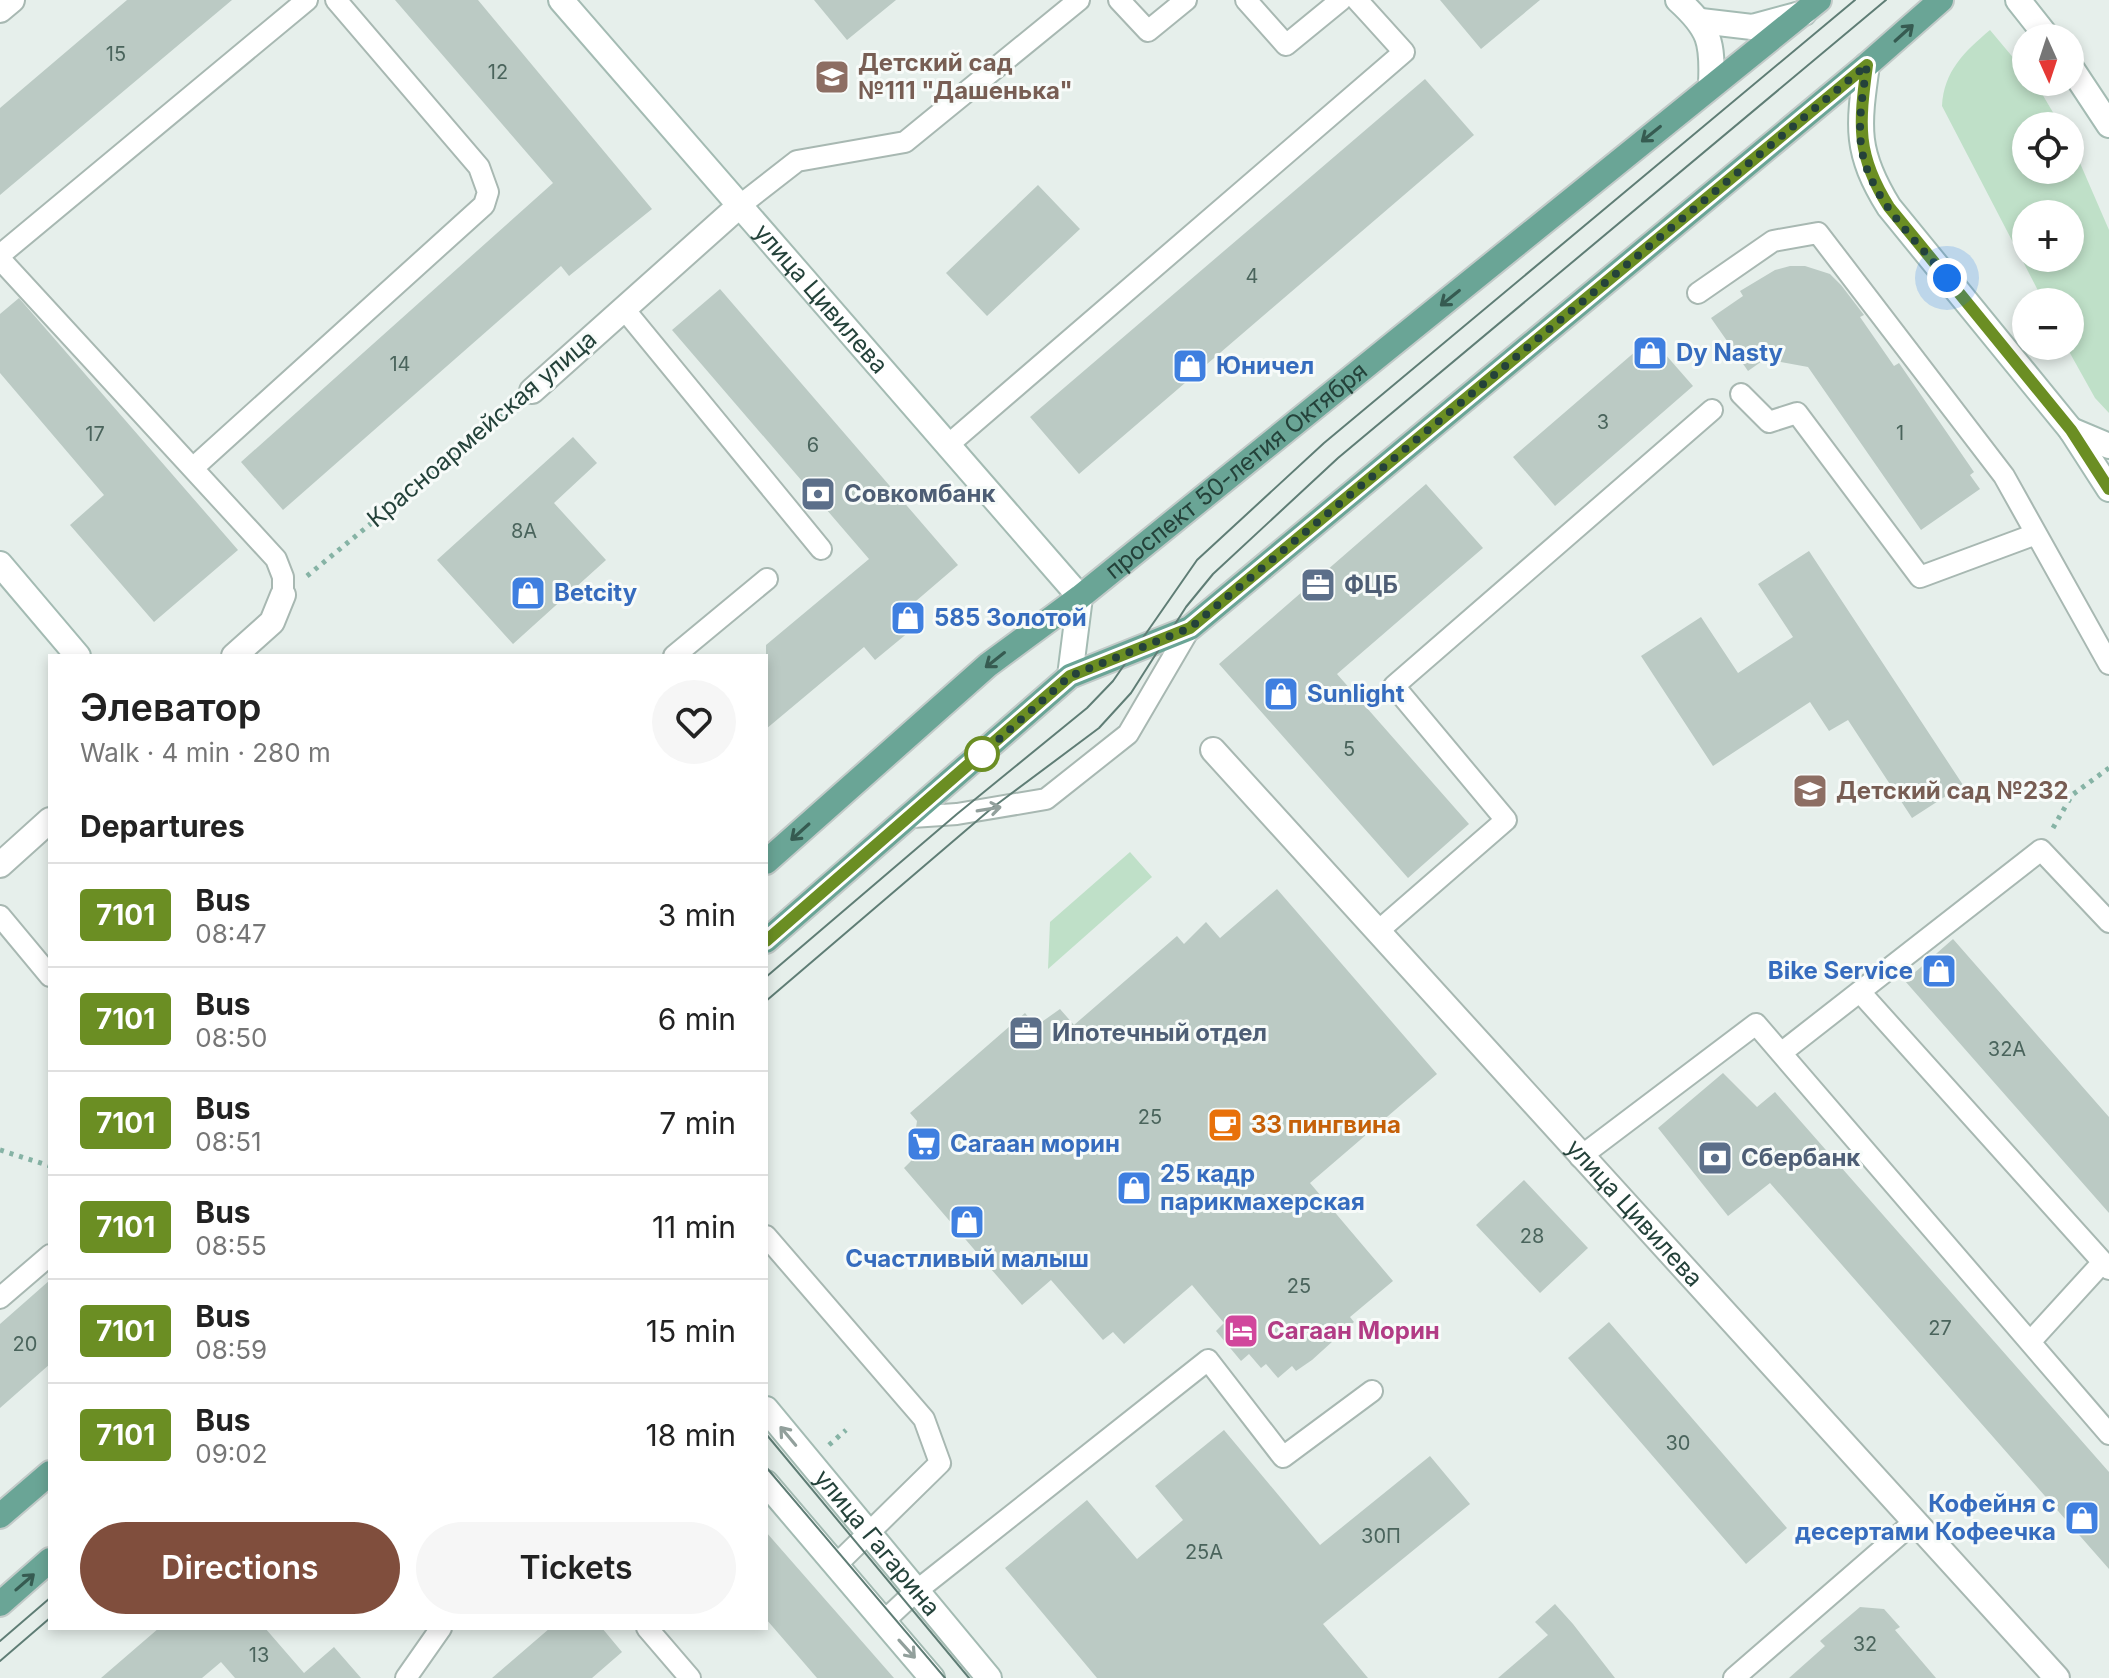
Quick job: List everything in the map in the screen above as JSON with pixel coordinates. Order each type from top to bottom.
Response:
[{"type":"main road","points":[[768,939],[912,817],[1070,676],[1190,628],[1941,0]]},
{"type":"main road","name":"проспект 50-летия Октября","points":[[768,857],[988,665],[1080,597],[1711,84],[1812,6]]},
{"type":"main road","points":[[0,1516],[48,1475]]},
{"type":"main road","points":[[0,1604],[48,1562]]},
{"type":"street","points":[[0,10],[12,0]]},
{"type":"street","name":"улица Цивилева","points":[[561,0],[1080,597]]},
{"type":"street","points":[[1678,0],[1701,21],[1713,48],[1711,84]]},
{"type":"street","points":[[2022,5],[2037,24]]},
{"type":"street","points":[[1701,21],[1752,27],[1812,6]]},
{"type":"street","points":[[1867,65],[1860,118],[1862,151],[1870,176],[1889,207],[2071,430],[2109,489]]},
{"type":"street","points":[[2084,87],[2109,125]]},
{"type":"street","name":"Красноармейская улица","points":[[532,391],[738,207]]},
{"type":"street","points":[[2071,430],[2109,446]]},
{"type":"street","points":[[0,564],[76,654]]},
{"type":"street","points":[[236,654],[272,622],[283,595]]},
{"type":"street","points":[[1070,676],[1080,597]]},
{"type":"street","name":"улица Цивилева","points":[[1213,750],[2057,1678]]},
{"type":"street","points":[[0,865],[48,822]]},
{"type":"street","name":"улица Гагарина","points":[[768,1411],[989,1678]]},
{"type":"street","name":"улица Гагарина","points":[[768,1485],[932,1678]]},
{"type":"lane","points":[[283,595],[283,577],[276,559],[0,257],[307,0]]},
{"type":"lane","points":[[193,468],[484,205],[486,179],[479,167],[336,0]]},
{"type":"lane","points":[[738,207],[797,161],[905,142],[1079,0]]},
{"type":"lane","points":[[1119,0],[1148,31],[1186,0]]},
{"type":"lane","points":[[1246,0],[1286,45],[1341,0]]},
{"type":"lane","points":[[948,445],[1404,52],[1357,0]]},
{"type":"lane","points":[[1698,293],[1773,241],[1818,233],[2004,476],[2109,664]]},
{"type":"lane","points":[[624,309],[821,549]]},
{"type":"lane","points":[[1741,394],[1769,422],[1797,413],[1920,577],[2036,534]]},
{"type":"lane","points":[[1377,932],[1506,820],[1394,686],[1712,410]]},
{"type":"lane","points":[[676,654],[767,579]]},
{"type":"lane","points":[[912,817],[957,814],[1046,799],[1128,734],[1190,628]]},
{"type":"lane","points":[[1781,1053],[2041,850],[2109,922]]},
{"type":"lane","points":[[0,916],[48,974]]},
{"type":"lane","points":[[1860,992],[2106,1266],[2030,1342]]},
{"type":"lane","points":[[1580,1157],[1756,1024],[2109,1434]]},
{"type":"lane","points":[[768,1238],[924,1419],[940,1463],[835,1566]]},
{"type":"lane","points":[[0,1298],[48,1257]]},
{"type":"lane","points":[[883,1622],[915,1592],[1208,1360],[1283,1457],[1372,1391]]},
{"type":"lane","points":[[1734,1678],[1914,1522]]},
{"type":"lane","points":[[406,1678],[440,1630]]},
{"type":"lane","points":[[649,1630],[690,1678]]},
{"type":"path","name":"Красноармейская улица","points":[[283,595],[532,391]]},
{"type":"path","points":[[2041,850],[2072,795],[2109,768]]},
{"type":"path","points":[[0,1150],[48,1165]]},
{"type":"green space","points":[[1990,30],[2012,56],[2012,96],[2043,96],[2053,112],[2012,112],[2012,184],[2084,184],[2084,172],[2109,230],[2109,413],[2095,398],[2074,360],[2084,360],[2084,288],[2037,288],[2028,272],[2084,272],[2084,200],[2012,200],[2012,241],[1942,106],[1951,72],[1964,54]]},
{"type":"green space","points":[[1130,852],[1152,877],[1048,969],[1050,922]]},
{"type":"building","points":[[127,0],[232,0],[0,195],[0,108]]},
{"type":"building","points":[[395,0],[478,0],[652,209],[569,276],[561,266],[283,510],[241,462],[553,183]]},
{"type":"building","points":[[814,0],[896,0],[847,40]]},
{"type":"building","points":[[1440,0],[1540,0],[1481,49]]},
{"type":"building","points":[[1425,79],[1474,135],[1079,474],[1030,417]]},
{"type":"building","points":[[1038,185],[1080,229],[987,316],[946,273]]},
{"type":"building","points":[[1805,266],[1830,274],[1841,285],[1864,315],[1860,317],[1894,366],[1899,363],[1974,472],[1970,475],[1980,489],[1921,530],[1808,367],[1765,359],[1748,371],[1711,318],[1743,296],[1740,291],[1775,270]]},
{"type":"building","points":[[720,289],[958,565],[909,607],[921,622],[875,660],[864,647],[768,727],[766,645],[869,559],[672,330]]},
{"type":"building","points":[[19,298],[238,550],[154,622],[70,525],[104,495],[0,373],[0,314]]},
{"type":"building","points":[[1651,338],[1693,386],[1555,506],[1513,457]]},
{"type":"building","points":[[573,437],[597,463],[554,503],[606,560],[513,644],[437,560]]},
{"type":"building","points":[[1426,484],[1483,548],[1337,674],[1469,824],[1408,878],[1219,664]]},
{"type":"building","points":[[1809,551],[1963,785],[1912,818],[1848,720],[1829,731],[1810,702],[1713,766],[1641,656],[1701,617],[1738,673],[1793,637],[1758,584]]},
{"type":"building","points":[[1277,889],[1437,1074],[1310,1183],[1393,1281],[1350,1317],[1354,1322],[1312,1360],[1296,1371],[1292,1366],[1278,1378],[1266,1364],[1261,1368],[1249,1354],[1241,1361],[1216,1331],[1224,1323],[1192,1285],[1124,1344],[1113,1332],[1103,1340],[1051,1280],[1022,1305],[904,1168],[911,1161],[917,1121],[910,1113],[1025,1013],[1036,1026],[1060,1009],[1074,1025],[1177,936],[1184,944],[1206,922],[1220,938]]},
{"type":"building","points":[[1953,939],[2109,1117],[2109,1213],[1905,981]]},
{"type":"building","points":[[1723,1073],[1757,1107],[1775,1092],[2109,1472],[2109,1569],[1770,1183],[1728,1216],[1658,1128]]},
{"type":"building","points":[[1524,1180],[1588,1248],[1540,1293],[1476,1225]]},
{"type":"building","points":[[48,1282],[48,1366],[0,1408],[0,1324]]},
{"type":"building","points":[[1609,1322],[1787,1528],[1746,1564],[1568,1358]]},
{"type":"building","points":[[1224,1430],[1320,1545],[1430,1456],[1470,1504],[1323,1624],[1368,1678],[1097,1678],[1005,1568],[1087,1500],[1137,1559],[1183,1520],[1155,1486]]},
{"type":"building","points":[[768,1534],[894,1678],[817,1678],[768,1621]]},
{"type":"building","points":[[1555,1604],[1615,1678],[1498,1678],[1548,1635],[1535,1622]]},
{"type":"building","points":[[1860,1607],[1884,1609],[1900,1627],[1895,1630],[1936,1678],[1789,1678],[1825,1646],[1820,1641]]},
{"type":"building","points":[[157,1630],[267,1630],[304,1673],[334,1647],[361,1678],[235,1678],[221,1662],[202,1678],[101,1678]]},
{"type":"building","points":[[548,1630],[604,1630],[622,1652],[592,1678],[492,1678]]},
{"type":"tram line","points":[[768,975],[1087,708],[1113,681],[1197,560],[1324,443],[1855,0]]},
{"type":"tram line","points":[[768,999],[992,808],[1099,728],[1131,693],[1186,607],[1213,574],[1338,458],[1886,0]]},
{"type":"tram line","points":[[768,1436],[969,1678]]},
{"type":"tram line","points":[[768,1469],[945,1678]]},
{"type":"tram line","points":[[0,1641],[48,1600]]},
{"type":"tram line","points":[[0,1661],[48,1620]]},
{"type":"bus line","name":"7101","points":[[768,939],[912,817],[1070,676],[1190,628],[1867,65],[1860,118],[1862,151],[1870,176],[1889,207],[2071,430],[2109,489]]},
{"type":"place","name":"Детский сад №111 \"Дашенька\"","points":[[832,77]]},
{"type":"place","name":"Dy Nasty","points":[[1650,353]]},
{"type":"place","name":"Юничел","points":[[1190,366]]},
{"type":"place","name":"Совкомбанк","points":[[818,494]]},
{"type":"place","name":"ФЦБ","points":[[1318,585]]},
{"type":"place","name":"Betcity","points":[[528,593]]},
{"type":"place","name":"585 Золотой","points":[[908,618]]},
{"type":"place","name":"Sunlight","points":[[1281,694]]},
{"type":"place","name":"Детский сад №232","points":[[1810,791]]},
{"type":"place","name":"Bike Service","points":[[1939,971]]},
{"type":"place","name":"Ипотечный отдел","points":[[1026,1033]]},
{"type":"place","name":"33 пингвина","points":[[1225,1125]]},
{"type":"place","name":"Сагаан морин","points":[[924,1144]]},
{"type":"place","name":"Сбербанк","points":[[1715,1158]]},
{"type":"place","name":"25 кадр парикмахерская","points":[[1134,1188]]},
{"type":"place","name":"Счастливый малыш","points":[[967,1222]]},
{"type":"place","name":"Сагаан Морин","points":[[1241,1331]]},
{"type":"place","name":"Кофейня с десертами Кофеечка","points":[[2082,1518]]},
{"type":"route","points":[[982,754],[980,756],[1070,676],[1190,628],[1867,65],[1860,118],[1862,151],[1870,176],[1889,207],[1947,278]]}]
